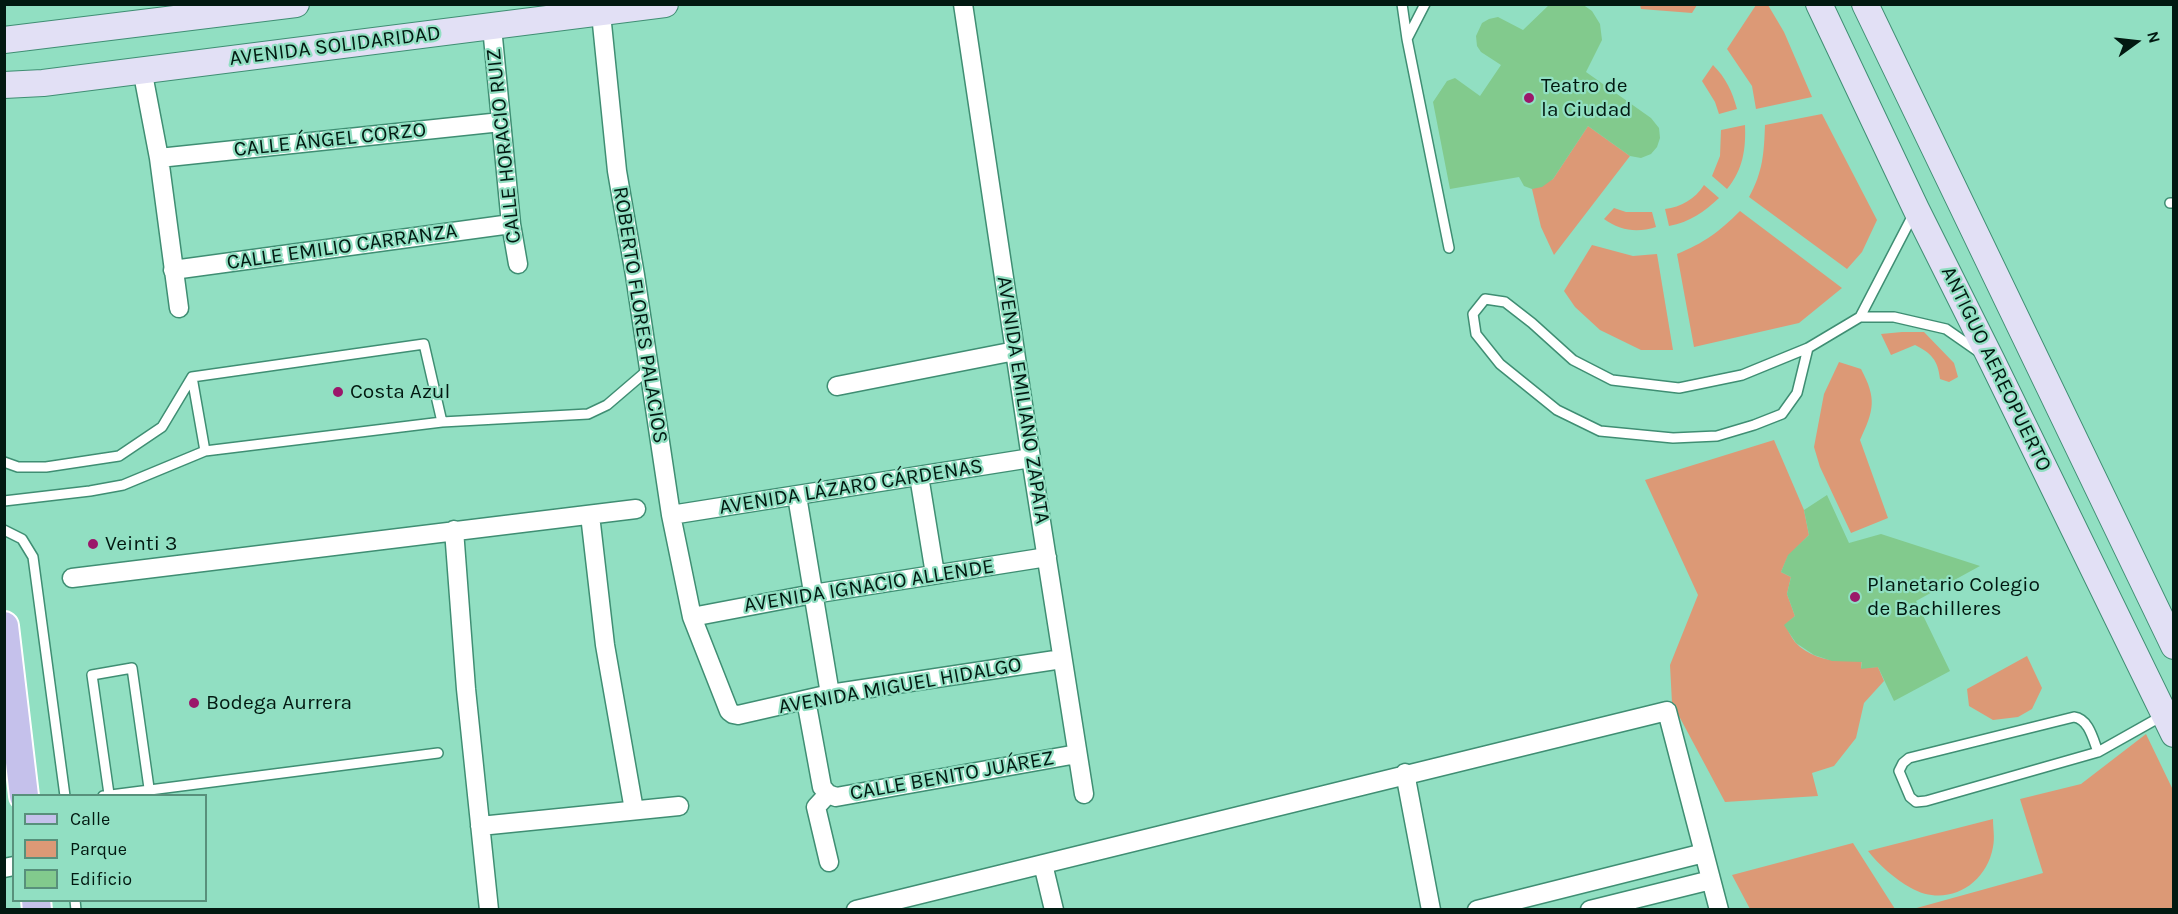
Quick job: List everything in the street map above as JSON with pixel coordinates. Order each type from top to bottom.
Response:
[{"type":"main road","points":[[4,40],[211,10],[296,4]]},
{"type":"main road","name":"AVENIDA SOLIDARIDAD","points":[[4,85],[43,83],[492,27],[601,8],[665,4]]},
{"type":"main road","name":"ANTIGUO AEREOPUERTO","points":[[1819,4],[1916,209],[2169,724]]},
{"type":"main road","name":"ANTIGUO AEREOPUERTO","points":[[1865,4],[2174,646]]},
{"type":"main road","points":[[2075,530],[2108,513]]},
{"type":"main road","points":[[4,626],[24,794]]},
{"type":"street","name":"AVENIDA EMILIANO ZAPATA","points":[[963,4],[1084,794]]},
{"type":"street","name":"ROBERTO FLORES PALACIOS","points":[[601,8],[617,171],[671,515],[692,616]]},
{"type":"street","name":"CALLE HORACIO RUIZ","points":[[492,27],[511,224],[518,264]]},
{"type":"street","points":[[142,69],[159,158],[179,308]]},
{"type":"street","name":"CALLE ÁNGEL CORZO","points":[[159,158],[501,122]]},
{"type":"street","name":"CALLE EMILIO CARRANZA","points":[[173,270],[511,224]]},
{"type":"street","points":[[837,386],[1015,351]]},
{"type":"street","name":"AVENIDA LÁZARO CÁRDENAS","points":[[671,515],[1031,458]]},
{"type":"street","points":[[919,476],[935,574]]},
{"type":"street","points":[[797,496],[830,694]]},
{"type":"street","points":[[72,578],[636,508]]},
{"type":"street","points":[[590,515],[605,645],[634,810]]},
{"type":"street","points":[[454,530],[466,689],[489,909]]},
{"type":"street","name":"AVENIDA IGNACIO ALLENDE","points":[[692,616],[813,594],[1047,557]]},
{"type":"street","name":"AVENIDA MIGUEL HIDALGO","points":[[692,616],[729,711],[738,715],[830,694],[1062,659]]},
{"type":"street","points":[[806,700],[822,787],[828,794],[816,807],[828,862]]},
{"type":"street","points":[[856,909],[1666,711],[1719,909]]},
{"type":"street","name":"CALLE BENITO JUÁREZ","points":[[828,794],[836,797],[1077,753]]},
{"type":"street","points":[[1405,773],[1431,909]]},
{"type":"street","points":[[480,826],[679,806]]},
{"type":"street","points":[[1477,909],[1704,852]]},
{"type":"street","points":[[1043,864],[1054,909]]},
{"type":"street","points":[[1590,909],[1712,880]]},
{"type":"lane","points":[[1402,4],[1449,248]]},
{"type":"lane","points":[[1407,39],[1425,4]]},
{"type":"lane","points":[[1860,317],[1916,209]]},
{"type":"lane","points":[[1808,348],[1797,393],[1782,414],[1717,436],[1673,438],[1611,432],[1600,430],[1557,411],[1500,364],[1476,334],[1473,314],[1485,298],[1505,302],[1573,360],[1612,380],[1679,388],[1742,375],[1808,348],[1860,317],[1894,317],[1946,330],[1992,361]]},
{"type":"lane","points":[[192,377],[424,344],[442,422]]},
{"type":"lane","points":[[4,501],[123,485],[205,451],[442,422],[588,414],[607,405],[649,369]]},
{"type":"lane","points":[[192,377],[205,451]]},
{"type":"lane","points":[[4,462],[18,467],[46,467],[119,456],[162,427],[192,377]]},
{"type":"lane","points":[[4,530],[22,539],[33,557],[65,794]]},
{"type":"lane","points":[[106,794],[92,675],[132,668],[149,788]]},
{"type":"lane","points":[[2098,752],[2087,725],[2081,718],[2074,717],[1909,758],[1902,763],[1899,771],[1910,797],[1916,802],[2098,752],[2169,724]]},
{"type":"lane","points":[[112,794],[438,753]]},
{"type":"green space","points":[[1640,4],[1697,5],[1692,13],[1641,9]]},
{"type":"green space","points":[[1756,5],[1768,5],[1784,32],[1812,97],[1756,109],[1752,86],[1727,49]]},
{"type":"green space","points":[[1713,65],[1728,85],[1737,109],[1719,114],[1715,102],[1702,81]]},
{"type":"green space","points":[[1822,114],[1877,220],[1862,252],[1847,269],[1749,197],[1762,162],[1765,125]]},
{"type":"green space","points":[[1745,125],[1745,142],[1740,167],[1727,189],[1712,176],[1720,156],[1721,130]]},
{"type":"green space","points":[[1588,126],[1630,156],[1554,255],[1541,227],[1532,189],[1553,179]]},
{"type":"green space","points":[[1704,185],[1719,198],[1696,216],[1669,226],[1665,209],[1687,202]]},
{"type":"green space","points":[[1614,208],[1626,212],[1652,212],[1656,227],[1636,230],[1617,226],[1604,219]]},
{"type":"green space","points":[[1740,211],[1842,288],[1799,323],[1694,347],[1677,254],[1711,236]]},
{"type":"green space","points":[[1592,245],[1633,256],[1657,254],[1673,350],[1641,350],[1600,330],[1575,307],[1564,291]]},
{"type":"green space","points":[[1924,332],[1954,363],[1958,377],[1949,382],[1940,379],[1938,367],[1933,358],[1915,345],[1891,355],[1881,334]]},
{"type":"green space","points":[[1839,362],[1861,369],[1870,389],[1871,412],[1860,440],[1888,518],[1851,533],[1820,467],[1814,447],[1824,394]]},
{"type":"green space","points":[[1774,440],[1804,510],[1809,535],[1788,556],[1781,572],[1791,577],[1787,594],[1795,616],[1785,625],[1795,642],[1809,653],[1835,661],[1862,659],[1861,668],[1878,667],[1884,681],[1864,703],[1856,738],[1834,766],[1812,773],[1818,796],[1725,802],[1672,703],[1670,665],[1698,595],[1645,480]]},
{"type":"green space","points":[[2027,656],[2042,688],[2032,709],[2018,717],[1993,720],[1969,706],[1967,689]]},
{"type":"green space","points":[[2146,734],[2173,790],[2173,909],[1913,909],[2043,873],[2020,799],[2081,784]]},
{"type":"green space","points":[[1993,819],[1994,844],[1989,861],[1973,882],[1963,890],[1950,894],[1938,896],[1924,894],[1911,888],[1888,871],[1868,851]]},
{"type":"green space","points":[[1853,843],[1895,909],[1750,909],[1732,875]]},
{"type":"building","name":"Teatro de la Ciudad","points":[[1550,4],[1582,4],[1592,11],[1600,24],[1602,40],[1586,72],[1651,118],[1659,128],[1660,138],[1657,147],[1651,154],[1641,158],[1630,156],[1588,126],[1553,179],[1542,187],[1532,189],[1524,186],[1519,177],[1450,189],[1433,102],[1447,81],[1455,78],[1480,96],[1501,65],[1481,52],[1477,46],[1476,36],[1482,23],[1498,17],[1523,30]]},
{"type":"building","name":"Planetario Colegio de Bachilleres","points":[[1827,495],[1849,543],[1881,534],[1980,566],[1916,601],[1950,671],[1894,701],[1878,667],[1861,669],[1862,662],[1832,661],[1814,655],[1796,643],[1784,625],[1795,616],[1787,594],[1791,577],[1781,572],[1788,555],[1809,535],[1804,510]]},
{"type":"place","name":"Teatro de la Ciudad","points":[[1529,98]]},
{"type":"place","name":"Costa Azul","points":[[338,392]]},
{"type":"place","name":"Veinti 3","points":[[93,544]]},
{"type":"place","name":"Planetario Colegio de Bachilleres","points":[[1855,597]]},
{"type":"place","name":"Bodega Aurrera","points":[[194,703]]}]
